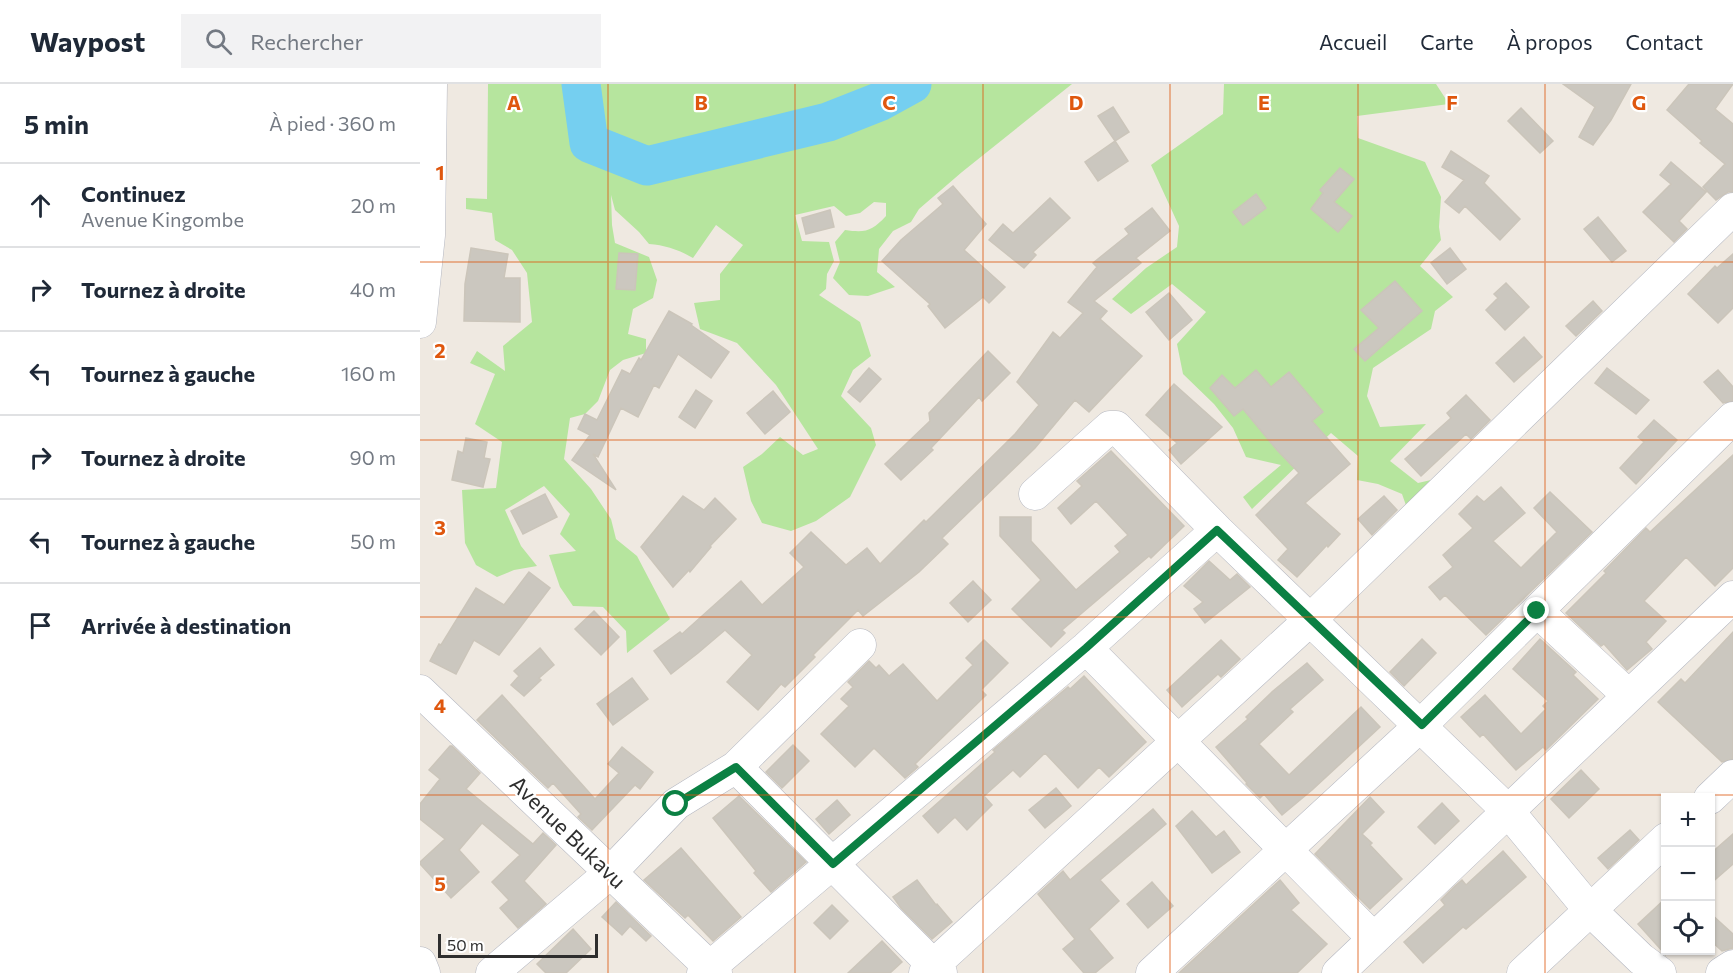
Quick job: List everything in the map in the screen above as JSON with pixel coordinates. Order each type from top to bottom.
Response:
[{"type":"street","points":[[420,322],[429,235],[431,84]]},
{"type":"street","points":[[736,767],[833,864],[933,970],[1311,619],[1733,209]]},
{"type":"street","points":[[1152,973],[1422,725],[1733,418]]},
{"type":"street","points":[[1035,494],[1113,426],[1217,530],[1422,725],[1508,811],[1589,909],[1641,959],[1660,973]]},
{"type":"street","points":[[710,971],[1086,648],[1217,530]]},
{"type":"street","points":[[1338,973],[1733,597]]},
{"type":"street","points":[[1537,611],[1629,696]]},
{"type":"street","points":[[492,973],[610,872],[676,804],[736,767],[860,645]]},
{"type":"street","points":[[1086,648],[1374,939]]},
{"type":"street","name":"Avenue Bukavu","points":[[420,691],[710,971]]},
{"type":"street","points":[[1715,793],[1733,776]]},
{"type":"street","points":[[1523,973],[1661,843]]},
{"type":"street","points":[[420,963],[424,973]]},
{"type":"street","points":[[1722,973],[1733,966]]},
{"type":"green space","points":[[488,84],[1072,84],[962,172],[919,209],[911,222],[893,231],[879,249],[877,272],[895,287],[868,296],[849,295],[833,278],[840,262],[835,242],[845,230],[864,231],[877,225],[886,216],[886,203],[874,202],[860,213],[846,216],[834,206],[795,215],[802,241],[829,242],[834,261],[827,274],[826,289],[819,295],[860,322],[871,356],[853,370],[841,396],[871,428],[876,445],[850,497],[816,521],[791,531],[762,523],[751,501],[743,467],[762,454],[780,437],[803,455],[818,449],[776,385],[737,343],[700,329],[694,303],[720,300],[720,274],[743,245],[716,225],[693,258],[672,248],[649,244],[615,210],[611,195],[615,243],[649,257],[657,280],[653,298],[633,309],[628,334],[646,339],[646,353],[623,360],[610,370],[598,401],[585,414],[570,418],[564,459],[591,489],[611,519],[616,539],[637,556],[670,619],[627,653],[626,631],[603,607],[573,606],[560,587],[549,555],[576,551],[560,534],[570,514],[544,486],[505,510],[521,546],[537,566],[514,570],[497,577],[476,565],[465,543],[462,490],[496,488],[502,442],[475,424],[495,374],[470,363],[477,351],[505,371],[503,346],[532,322],[527,273],[512,250],[495,240],[492,213],[466,209],[466,198],[487,199]]},
{"type":"green space","points":[[1224,84],[1436,84],[1449,104],[1357,116],[1358,138],[1425,162],[1441,197],[1439,227],[1441,240],[1420,266],[1453,297],[1435,311],[1431,329],[1373,368],[1367,396],[1380,427],[1426,424],[1390,461],[1418,483],[1444,477],[1408,511],[1402,494],[1378,484],[1357,480],[1358,456],[1331,433],[1252,509],[1243,497],[1281,465],[1246,457],[1233,428],[1214,404],[1183,374],[1177,344],[1206,312],[1172,284],[1131,314],[1112,299],[1146,268],[1177,247],[1179,226],[1151,165],[1223,114]]},
{"type":"building","points":[[1563,84],[1631,84],[1611,120],[1593,145],[1579,137],[1595,107]]},
{"type":"building","points":[[1689,84],[1733,84],[1715,109],[1733,124],[1733,192],[1728,192],[1716,200],[1703,187],[1725,164],[1667,110]]},
{"type":"building","points":[[1113,107],[1129,132],[1115,141],[1098,116]]},
{"type":"building","points":[[1521,108],[1553,141],[1540,153],[1508,121]]},
{"type":"building","points":[[1115,141],[1128,161],[1098,181],[1085,162]]},
{"type":"building","points":[[1451,151],[1489,176],[1484,183],[1520,219],[1500,240],[1465,206],[1459,213],[1445,202],[1464,180],[1442,167]]},
{"type":"building","points":[[1671,162],[1706,192],[1679,221],[1687,229],[1674,242],[1643,212],[1671,184],[1660,175]]},
{"type":"building","points":[[1340,168],[1354,179],[1334,202],[1352,216],[1338,232],[1311,209],[1323,193],[1320,190]]},
{"type":"building","points":[[953,186],[986,224],[964,250],[1005,287],[989,303],[983,297],[945,328],[928,306],[930,304],[882,261],[901,240],[943,204],[938,198]]},
{"type":"building","points":[[1256,194],[1266,208],[1243,225],[1233,212]]},
{"type":"building","points":[[1050,198],[1070,218],[1033,252],[1036,255],[1024,268],[989,240],[1003,224],[1013,233]]},
{"type":"building","points":[[1152,208],[1170,231],[1136,258],[1141,263],[1094,301],[1107,311],[1100,319],[1142,356],[1089,412],[1075,400],[1035,448],[942,538],[948,544],[919,572],[863,616],[858,610],[785,687],[781,684],[758,710],[727,682],[752,655],[725,630],[671,674],[654,651],[680,632],[682,634],[741,581],[762,605],[804,567],[790,553],[811,532],[846,565],[867,548],[880,564],[924,520],[926,522],[1015,434],[1039,405],[1017,382],[1053,332],[1060,338],[1083,313],[1068,302],[1097,267],[1093,263],[1129,234],[1125,229]]},
{"type":"building","points":[[830,210],[834,227],[806,234],[802,218]]},
{"type":"building","points":[[1598,217],[1626,251],[1612,262],[1584,229]]},
{"type":"building","points":[[471,248],[508,254],[504,278],[520,278],[520,322],[464,321],[465,284]]},
{"type":"building","points":[[1450,248],[1466,269],[1447,284],[1431,263]]},
{"type":"building","points":[[619,253],[638,254],[635,290],[616,289]]},
{"type":"building","points":[[1733,254],[1733,308],[1718,323],[1688,294],[1715,266],[1717,268]]},
{"type":"building","points":[[1395,281],[1422,311],[1365,361],[1354,349],[1379,328],[1361,310]]},
{"type":"building","points":[[1506,283],[1529,307],[1505,330],[1486,310],[1498,298],[1494,294]]},
{"type":"building","points":[[1169,293],[1192,320],[1169,340],[1146,312]]},
{"type":"building","points":[[1593,301],[1602,311],[1576,336],[1566,326]]},
{"type":"building","points":[[669,311],[692,324],[729,352],[711,378],[678,354],[659,388],[654,385],[638,417],[621,408],[598,457],[593,454],[616,490],[572,460],[590,435],[578,429],[585,414],[597,420],[622,370],[630,374],[639,358],[641,360]]},
{"type":"building","points":[[1524,337],[1542,357],[1514,382],[1496,363]]},
{"type":"building","points":[[988,351],[1010,373],[982,401],[979,397],[931,448],[933,450],[901,480],[885,464],[930,421],[929,413]]},
{"type":"building","points":[[869,368],[881,379],[860,402],[848,392]]},
{"type":"building","points":[[1607,368],[1649,400],[1636,414],[1595,383]]},
{"type":"building","points":[[1256,370],[1271,387],[1289,372],[1323,412],[1312,421],[1350,464],[1305,503],[1340,534],[1297,577],[1278,560],[1288,549],[1256,515],[1299,473],[1243,409],[1234,416],[1210,388],[1222,375],[1235,388]]},
{"type":"building","points":[[1718,370],[1733,387],[1733,401],[1723,403],[1704,382]]},
{"type":"building","points":[[1174,384],[1222,427],[1181,464],[1169,450],[1177,443],[1146,415]]},
{"type":"building","points":[[696,390],[712,401],[695,428],[679,417]]},
{"type":"building","points":[[773,391],[790,412],[765,434],[747,413]]},
{"type":"building","points":[[1466,395],[1490,420],[1471,439],[1466,434],[1421,476],[1405,459],[1451,418],[1447,413]]},
{"type":"building","points":[[1654,420],[1677,440],[1636,484],[1620,468],[1644,442],[1638,437]]},
{"type":"building","points":[[466,438],[487,442],[484,458],[490,459],[483,487],[452,480],[458,451],[463,453]]},
{"type":"building","points":[[1111,451],[1184,526],[1151,558],[1149,556],[1062,630],[1065,633],[1051,647],[1012,609],[1041,580],[1000,536],[1000,517],[1031,517],[1031,541],[1076,590],[1120,552],[1115,546],[1128,535],[1096,501],[1071,524],[1058,508],[1082,486],[1077,481]]},
{"type":"building","points":[[1733,455],[1733,568],[1715,586],[1686,557],[1644,601],[1666,621],[1646,642],[1652,649],[1627,670],[1604,644],[1601,646],[1566,613],[1646,528],[1650,532]]},
{"type":"building","points":[[1501,487],[1525,513],[1493,541],[1521,568],[1557,532],[1534,508],[1550,492],[1592,532],[1486,635],[1445,595],[1440,600],[1429,587],[1453,567],[1443,555],[1473,528],[1459,514],[1477,496],[1484,502]]},
{"type":"building","points":[[545,494],[557,517],[523,534],[511,511]]},
{"type":"building","points":[[683,496],[704,510],[715,498],[736,519],[710,546],[690,572],[689,570],[673,587],[641,547]]},
{"type":"building","points":[[1384,496],[1397,510],[1372,535],[1358,519]]},
{"type":"building","points":[[1209,561],[1230,580],[1237,574],[1250,587],[1205,623],[1194,609],[1203,602],[1184,586]]},
{"type":"building","points":[[529,572],[550,588],[499,655],[474,640],[456,674],[430,661],[476,588],[504,605]]},
{"type":"building","points":[[973,581],[991,600],[968,622],[950,603]]},
{"type":"building","points":[[594,611],[619,637],[601,655],[575,629]]},
{"type":"building","points":[[1733,632],[1733,759],[1722,762],[1658,702],[1681,679],[1685,683]]},
{"type":"building","points":[[1422,639],[1436,653],[1404,686],[1390,672]]},
{"type":"building","points":[[1540,639],[1576,672],[1573,675],[1598,699],[1546,750],[1543,747],[1516,770],[1483,734],[1480,737],[1461,717],[1485,695],[1521,734],[1546,709],[1543,706],[1548,701],[1513,669]]},
{"type":"building","points":[[984,640],[1008,663],[981,690],[986,695],[915,764],[918,767],[905,778],[874,748],[855,767],[821,734],[849,706],[841,699],[853,687],[848,682],[869,661],[876,668],[879,665],[889,676],[903,664],[937,701],[973,665],[966,658]]},
{"type":"building","points":[[1221,640],[1240,659],[1221,677],[1218,674],[1182,707],[1167,690]]},
{"type":"building","points":[[540,648],[554,665],[524,696],[511,685],[519,676],[514,671]]},
{"type":"building","points":[[1307,663],[1323,680],[1290,709],[1293,712],[1259,744],[1289,775],[1361,707],[1380,727],[1282,815],[1264,794],[1260,798],[1246,784],[1216,747],[1248,719],[1246,717],[1273,691]]},
{"type":"building","points":[[1084,676],[1146,742],[1109,777],[1099,767],[1078,788],[1045,753],[1020,777],[1013,770],[984,796],[992,805],[967,830],[955,817],[938,833],[923,816],[995,752],[993,750]]},
{"type":"building","points":[[632,678],[648,699],[613,725],[597,704]]},
{"type":"building","points":[[502,695],[595,799],[619,773],[608,764],[622,747],[653,772],[640,789],[635,785],[592,830],[578,817],[581,814],[553,783],[548,788],[477,720]]},
{"type":"building","points":[[793,745],[809,761],[782,788],[766,772]]},
{"type":"building","points":[[450,746],[480,773],[466,789],[533,844],[543,833],[556,845],[524,881],[546,904],[518,928],[500,908],[509,900],[492,882],[520,855],[482,823],[459,850],[479,872],[451,898],[420,864],[445,839],[420,819],[420,804],[440,779],[429,770]]},
{"type":"building","points":[[1581,770],[1599,789],[1569,818],[1551,799]]},
{"type":"building","points":[[1056,788],[1071,806],[1045,828],[1029,810]]},
{"type":"building","points":[[739,796],[806,862],[771,892],[713,818]]},
{"type":"building","points":[[1370,797],[1384,812],[1362,834],[1402,879],[1370,909],[1315,854]]},
{"type":"building","points":[[837,800],[850,815],[829,834],[816,819]]},
{"type":"building","points":[[1442,803],[1459,821],[1435,844],[1418,827]]},
{"type":"building","points":[[1153,809],[1166,824],[1100,880],[1119,901],[1089,929],[1113,958],[1095,973],[1084,973],[1063,949],[1075,939],[1038,894],[1063,871],[1070,880]]},
{"type":"building","points":[[1192,811],[1216,837],[1224,831],[1240,852],[1212,873],[1176,826]]},
{"type":"building","points":[[1630,830],[1639,840],[1608,869],[1598,858]]},
{"type":"building","points":[[1733,834],[1733,864],[1715,880],[1715,850]]},
{"type":"building","points":[[681,848],[741,917],[713,941],[688,915],[685,918],[644,880]]},
{"type":"building","points":[[1503,851],[1526,877],[1466,929],[1463,927],[1423,963],[1404,942],[1445,905],[1441,900],[1455,886],[1462,880],[1466,885]]},
{"type":"building","points":[[917,880],[952,922],[932,939],[893,897]]},
{"type":"building","points":[[1280,880],[1299,903],[1291,910],[1327,944],[1297,973],[1179,973]]},
{"type":"building","points":[[1152,882],[1173,906],[1148,928],[1127,904]]},
{"type":"building","points":[[616,902],[651,936],[646,941],[630,926],[622,935],[602,917]]},
{"type":"building","points":[[1661,903],[1661,950],[1638,924]]},
{"type":"building","points":[[832,905],[848,921],[830,939],[814,923]]},
{"type":"building","points":[[1715,918],[1733,934],[1733,948],[1722,951],[1715,945]]},
{"type":"building","points":[[573,929],[591,949],[566,973],[546,973],[537,964]]},
{"type":"building","points":[[882,941],[902,962],[890,973],[848,973]]},
{"type":"waterway","points":[[581,84],[589,143],[647,166],[828,122],[881,101],[912,84]]},
{"type":"route","points":[[676,804],[736,767],[833,864],[1086,648],[1217,530],[1422,725],[1537,611]]}]
